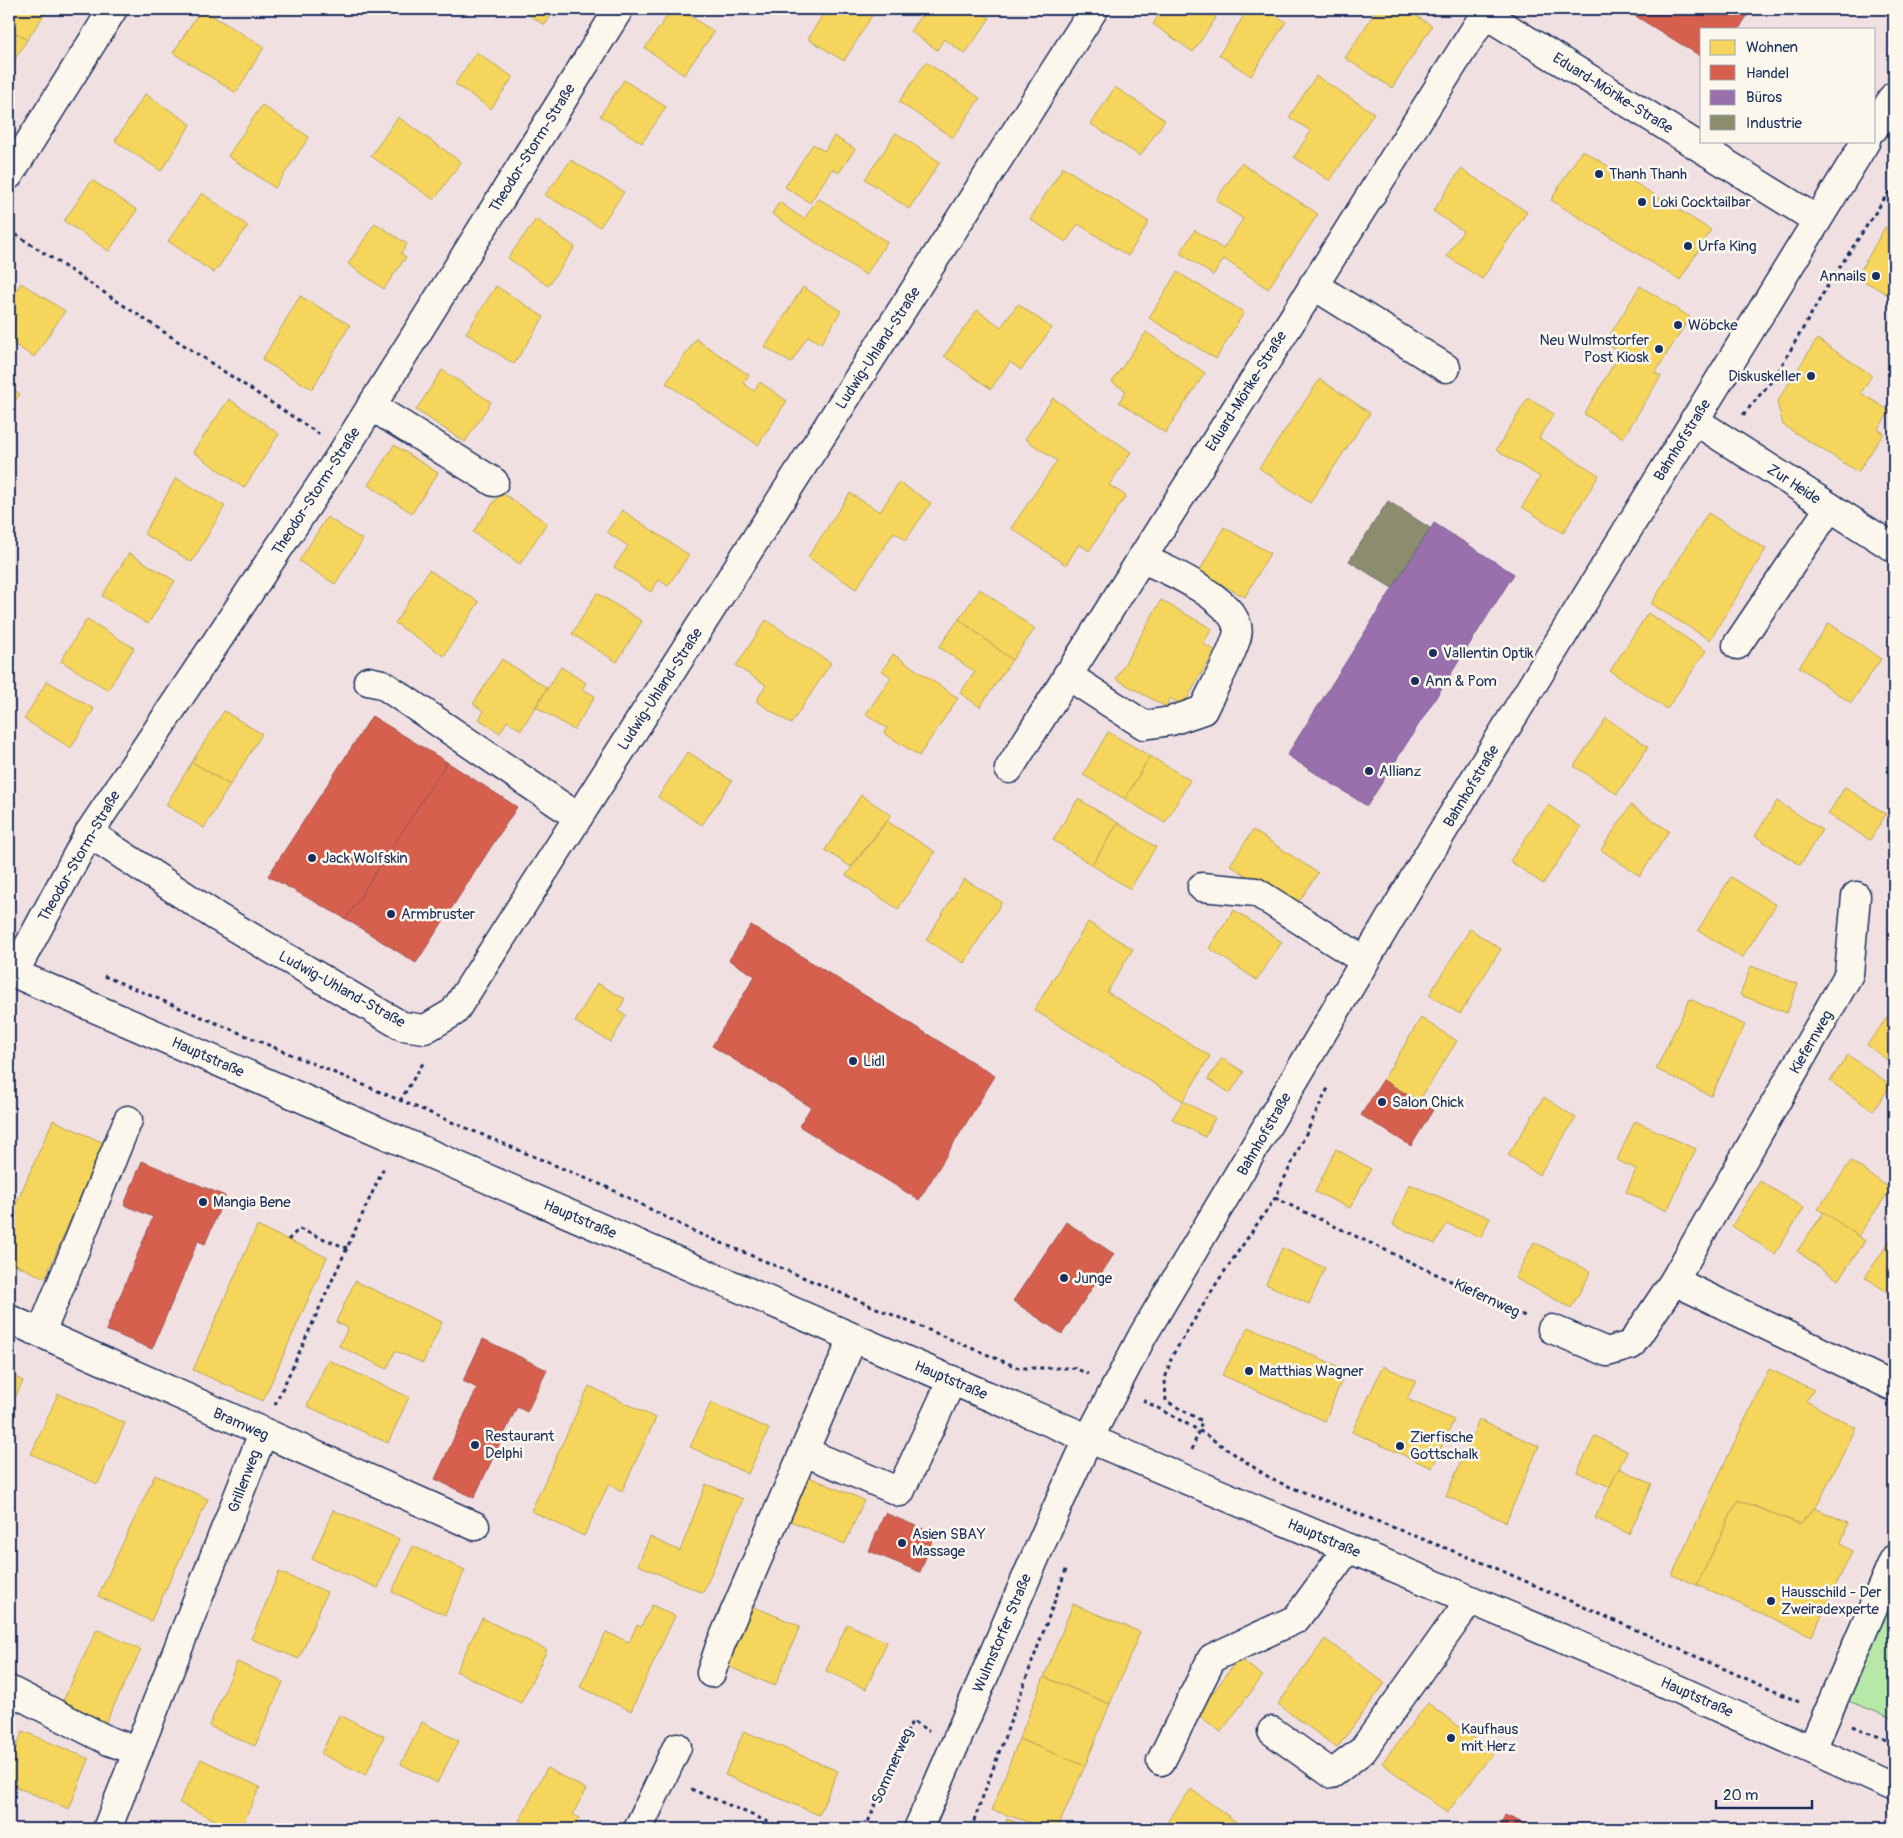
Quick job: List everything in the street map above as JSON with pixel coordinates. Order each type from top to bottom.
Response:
[{"type":"street","points":[[9,175],[113,9]]},
{"type":"street","name":"Theodor-Storm-Straße","points":[[11,972],[89,833],[344,450],[619,9]]},
{"type":"street","name":"Ludwig-Uhland-Straße","points":[[89,833],[217,917],[402,1026],[424,1029],[454,1012],[1094,9]]},
{"type":"street","name":"Eduard-Mörike-Straße","points":[[1009,769],[1486,11],[1817,220]]},
{"type":"street","points":[[1876,125],[1894,96]]},
{"type":"street","name":"Bahnhofstraße","points":[[1089,1438],[1143,1335],[1366,961],[1694,420],[1865,142]]},
{"type":"street","points":[[1314,285],[1446,368]]},
{"type":"street","points":[[371,406],[494,482]]},
{"type":"street","name":"Zur Heide","points":[[1694,420],[1894,548]]},
{"type":"street","points":[[1737,645],[1830,507]]},
{"type":"street","points":[[1067,675],[1144,725],[1171,721],[1203,710],[1238,634],[1235,617],[1208,594],[1171,570],[1140,559]]},
{"type":"street","points":[[368,681],[382,684],[578,817]]},
{"type":"street","points":[[1202,887],[1256,892],[1366,961]]},
{"type":"street","name":"Kiefernweg","points":[[1552,1328],[1607,1352],[1631,1345],[1674,1282],[1849,974],[1856,896]]},
{"type":"street","name":"Hauptstraße","points":[[11,972],[853,1338],[1622,1664],[1894,1787]]},
{"type":"street","points":[[41,1333],[128,1120]]},
{"type":"street","points":[[1674,1282],[1894,1387]]},
{"type":"street","name":"Bramweg","points":[[9,1319],[475,1526]]},
{"type":"street","points":[[711,1673],[720,1646],[853,1338]]},
{"type":"street","points":[[805,1452],[900,1492],[952,1380]]},
{"type":"street","name":"Grillenweg","points":[[107,1829],[263,1433]]},
{"type":"street","name":"Wulmstorfer Straße","points":[[918,1829],[955,1746],[1041,1540],[1089,1438]]},
{"type":"street","points":[[1161,1761],[1212,1658],[1296,1619],[1348,1548]]},
{"type":"street","points":[[1812,1749],[1894,1559]]},
{"type":"street","points":[[1272,1731],[1332,1774],[1363,1750],[1470,1600]]},
{"type":"street","points":[[9,1690],[108,1741],[138,1751]]},
{"type":"street","points":[[638,1829],[678,1748]]},
{"type":"path","points":[[1722,438],[1775,377],[1828,285],[1894,184]]},
{"type":"path","points":[[9,230],[344,450]]},
{"type":"path","points":[[101,975],[609,1188],[693,1231],[1019,1368],[1075,1368],[1116,1386],[1200,1431],[1273,1480],[1490,1566],[1894,1743]]},
{"type":"path","name":"Grillenweg","points":[[263,1433],[347,1248],[389,1136],[400,1100],[430,1052]]},
{"type":"path","points":[[1180,1476],[1200,1431],[1202,1421],[1166,1401],[1165,1379],[1172,1356],[1218,1281],[1275,1198],[1330,1083]]},
{"type":"path","name":"Kiefernweg","points":[[1275,1198],[1552,1328]]},
{"type":"path","points":[[288,1240],[299,1229],[347,1248]]},
{"type":"path","points":[[970,1829],[1072,1552],[1041,1540]]},
{"type":"path","name":"Sommerweg","points":[[865,1829],[912,1721],[955,1746]]},
{"type":"path","points":[[663,1777],[785,1829]]},
{"type":"green space","points":[[1889,1603],[1894,1605],[1894,1719],[1846,1700]]},
{"type":"building: Wohnen","points":[[9,9],[48,9],[27,40],[9,29]]},
{"type":"building: Wohnen","points":[[201,9],[264,47],[236,93],[173,53]]},
{"type":"building: Wohnen","points":[[519,9],[555,9],[545,25]]},
{"type":"building: Wohnen","points":[[672,9],[680,9],[714,32],[684,75],[645,48]]},
{"type":"building: Wohnen","points":[[826,9],[876,9],[844,61],[808,39]]},
{"type":"building: Wohnen","points":[[926,9],[977,9],[990,18],[965,54],[944,39],[937,50],[910,31]]},
{"type":"building: Wohnen","points":[[1163,9],[1212,9],[1209,13],[1216,18],[1193,52],[1153,24]]},
{"type":"building: Wohnen","points":[[1248,9],[1266,9],[1286,22],[1251,76],[1219,55]]},
{"type":"building: Wohnen","points":[[1377,9],[1406,9],[1432,26],[1392,88],[1345,58]]},
{"type":"building: Wohnen","points":[[9,29],[27,40],[10,67],[9,66]]},
{"type":"building: Wohnen","points":[[476,52],[513,77],[491,109],[455,84]]},
{"type":"building: Wohnen","points":[[926,62],[980,98],[953,138],[899,102]]},
{"type":"building: Wohnen","points":[[1316,76],[1374,113],[1330,181],[1294,157],[1311,131],[1289,117]]},
{"type":"building: Wohnen","points":[[624,80],[666,107],[642,143],[600,116]]},
{"type":"building: Wohnen","points":[[1115,87],[1165,120],[1140,156],[1091,124]]},
{"type":"building: Wohnen","points":[[145,94],[191,124],[161,171],[115,141]]},
{"type":"building: Wohnen","points":[[262,105],[309,137],[275,188],[228,156]]},
{"type":"building: Wohnen","points":[[398,117],[461,162],[434,200],[371,156]]},
{"type":"building: Wohnen","points":[[896,133],[940,162],[909,209],[865,179]]},
{"type":"building: Wohnen","points":[[834,136],[855,149],[839,173],[832,169],[810,203],[785,187],[813,144],[824,151]]},
{"type":"building: Wohnen","points":[[1582,150],[1711,230],[1680,280],[1551,200]]},
{"type":"building: Wohnen","points":[[571,160],[624,192],[600,227],[545,195]]},
{"type":"building: Wohnen","points":[[1241,163],[1318,214],[1268,289],[1224,259],[1213,275],[1180,253],[1195,230],[1223,249],[1243,219],[1216,200]]},
{"type":"building: Wohnen","points":[[1063,167],[1149,222],[1128,256],[1078,224],[1066,242],[1030,219]]},
{"type":"building: Wohnen","points":[[1461,169],[1527,212],[1482,279],[1447,256],[1463,231],[1433,211]]},
{"type":"building: Wohnen","points":[[92,180],[137,210],[109,251],[64,221]]},
{"type":"building: Wohnen","points":[[202,193],[248,226],[214,273],[168,241]]},
{"type":"building: Wohnen","points":[[818,198],[887,242],[866,275],[772,214],[779,202],[804,219]]},
{"type":"building: Wohnen","points":[[536,219],[575,247],[548,286],[508,258]]},
{"type":"building: Wohnen","points":[[375,223],[407,244],[401,254],[406,257],[384,289],[348,264]]},
{"type":"building: Wohnen","points":[[1885,227],[1894,232],[1894,298],[1857,277]]},
{"type":"building: Wohnen","points":[[1177,272],[1244,312],[1216,359],[1149,318]]},
{"type":"building: Wohnen","points":[[21,283],[65,311],[34,357],[9,341],[9,302]]},
{"type":"building: Wohnen","points":[[496,286],[544,317],[514,364],[466,333]]},
{"type":"building: Wohnen","points":[[1640,286],[1690,317],[1655,373],[1661,376],[1623,438],[1584,414],[1621,352],[1605,343]]},
{"type":"building: Wohnen","points":[[803,287],[841,311],[821,344],[808,336],[791,363],[765,347]]},
{"type":"building: Wohnen","points":[[300,296],[350,325],[312,389],[262,360]]},
{"type":"building: Wohnen","points":[[1018,304],[1052,328],[1021,370],[1010,362],[991,389],[944,356],[977,310],[1001,327]]},
{"type":"building: Wohnen","points":[[1146,332],[1205,373],[1165,433],[1119,402],[1126,391],[1112,382]]},
{"type":"building: Wohnen","points":[[696,339],[749,375],[743,383],[754,391],[760,382],[787,401],[758,445],[666,383]]},
{"type":"building: Wohnen","points":[[1817,339],[1872,375],[1861,393],[1890,411],[1878,429],[1884,433],[1858,472],[1783,425],[1777,402]]},
{"type":"building: Wohnen","points":[[442,370],[491,402],[465,442],[416,410]]},
{"type":"building: Wohnen","points":[[1320,379],[1370,413],[1310,503],[1259,468]]},
{"type":"building: Wohnen","points":[[9,386],[20,394],[9,410]]},
{"type":"building: Wohnen","points":[[1053,398],[1131,452],[1109,485],[1126,496],[1089,551],[1079,544],[1066,565],[1011,528],[1057,461],[1025,439]]},
{"type":"building: Wohnen","points":[[1528,398],[1554,414],[1539,438],[1599,475],[1563,533],[1522,507],[1540,477],[1496,450]]},
{"type":"building: Wohnen","points":[[229,399],[279,434],[244,488],[193,452]]},
{"type":"building: Wohnen","points":[[394,445],[438,473],[412,513],[368,485]]},
{"type":"building: Wohnen","points":[[176,478],[225,506],[192,562],[144,534]]},
{"type":"building: Wohnen","points":[[899,482],[931,503],[906,540],[894,532],[856,589],[808,557],[850,493],[880,512]]},
{"type":"building: Wohnen","points":[[501,492],[547,523],[520,564],[473,532]]},
{"type":"building: Wohnen","points":[[622,510],[689,555],[668,586],[659,580],[651,592],[614,567],[628,546],[607,532]]},
{"type":"building: Wohnen","points":[[1708,513],[1766,549],[1710,640],[1651,604]]},
{"type":"building: Wohnen","points":[[327,517],[363,540],[335,584],[299,561]]},
{"type":"building: Wohnen","points":[[1224,527],[1270,553],[1245,597],[1199,572]]},
{"type":"building: Wohnen","points":[[129,553],[175,581],[148,624],[102,596]]},
{"type":"building: Wohnen","points":[[429,570],[479,602],[444,656],[395,623]]},
{"type":"building: Wohnen","points":[[980,589],[1035,629],[1012,660],[959,619]]},
{"type":"building: Wohnen","points":[[597,593],[642,621],[617,662],[572,634]]},
{"type":"building: Wohnen","points":[[1161,600],[1212,629],[1203,644],[1215,650],[1183,706],[1170,698],[1166,707],[1116,679]]},
{"type":"building: Wohnen","points":[[1648,613],[1706,651],[1667,709],[1610,671]]},
{"type":"building: Wohnen","points":[[87,619],[134,648],[108,690],[61,661]]},
{"type":"building: Wohnen","points":[[959,619],[1012,660],[980,707],[960,693],[975,672],[939,647]]},
{"type":"building: Wohnen","points":[[766,620],[831,663],[791,724],[756,701],[766,685],[736,666]]},
{"type":"building: Wohnen","points":[[1829,623],[1881,659],[1851,703],[1799,667]]},
{"type":"building: Wohnen","points":[[893,654],[958,698],[919,756],[884,733],[887,728],[866,714],[891,677],[882,671]]},
{"type":"building: Wohnen","points":[[502,659],[547,688],[521,730],[507,721],[500,733],[479,719],[484,711],[473,704]]},
{"type":"building: Wohnen","points":[[561,667],[586,683],[582,689],[595,696],[574,730],[536,707]]},
{"type":"building: Wohnen","points":[[47,681],[94,709],[71,748],[24,719]]},
{"type":"building: Wohnen","points":[[224,711],[262,734],[230,785],[192,762]]},
{"type":"building: Wohnen","points":[[1606,718],[1648,747],[1617,794],[1574,766]]},
{"type":"building: Wohnen","points":[[1108,732],[1150,756],[1125,799],[1083,775]]},
{"type":"building: Wohnen","points":[[688,752],[732,781],[702,825],[658,797]]},
{"type":"building: Wohnen","points":[[1150,756],[1190,780],[1165,823],[1125,799]]},
{"type":"building: Wohnen","points":[[192,762],[230,785],[204,828],[166,805]]},
{"type":"building: Wohnen","points":[[1845,787],[1886,814],[1870,840],[1828,814]]},
{"type":"building: Wohnen","points":[[861,795],[891,815],[851,867],[825,850]]},
{"type":"building: Wohnen","points":[[1078,799],[1118,823],[1092,865],[1053,840]]},
{"type":"building: Wohnen","points":[[1777,801],[1822,830],[1800,865],[1755,836]]},
{"type":"building: Wohnen","points":[[1548,805],[1581,827],[1543,884],[1510,861]]},
{"type":"building: Wohnen","points":[[1631,805],[1669,831],[1640,876],[1601,850]]},
{"type":"building: Wohnen","points":[[887,821],[935,852],[898,909],[846,875]]},
{"type":"building: Wohnen","points":[[1118,823],[1156,847],[1130,889],[1092,865]]},
{"type":"building: Wohnen","points":[[1253,830],[1318,873],[1295,908],[1230,865]]},
{"type":"building: Wohnen","points":[[1731,877],[1776,905],[1742,958],[1698,930]]},
{"type":"building: Wohnen","points":[[964,879],[1002,902],[964,963],[926,940]]},
{"type":"building: Wohnen","points":[[1234,910],[1282,942],[1257,980],[1209,948]]},
{"type":"building: Wohnen","points":[[1088,922],[1133,949],[1107,992],[1210,1056],[1183,1101],[1034,1010]]},
{"type":"building: Wohnen","points":[[1470,929],[1501,949],[1460,1014],[1429,995]]},
{"type":"building: Wohnen","points":[[1751,966],[1798,984],[1787,1013],[1740,995]]},
{"type":"building: Wohnen","points":[[597,983],[625,999],[618,1011],[626,1015],[611,1042],[575,1022]]},
{"type":"building: Wohnen","points":[[1690,999],[1745,1025],[1711,1096],[1656,1069]]},
{"type":"building: Wohnen","points":[[1891,1012],[1894,1014],[1894,1065],[1867,1045]]},
{"type":"building: Wohnen","points":[[1421,1018],[1457,1041],[1419,1101],[1383,1080]]},
{"type":"building: Wohnen","points":[[1848,1055],[1891,1085],[1873,1111],[1830,1081]]},
{"type":"building: Wohnen","points":[[1222,1058],[1244,1072],[1230,1093],[1208,1079]]},
{"type":"building: Wohnen","points":[[1544,1097],[1576,1118],[1539,1175],[1508,1155]]},
{"type":"building: Wohnen","points":[[1183,1101],[1215,1118],[1205,1137],[1172,1119]]},
{"type":"building: Wohnen","points":[[53,1120],[104,1143],[45,1278],[9,1262],[9,1220]]},
{"type":"building: Wohnen","points":[[1635,1121],[1696,1149],[1667,1211],[1626,1192],[1636,1169],[1617,1160]]},
{"type":"building: Wohnen","points":[[1336,1149],[1371,1169],[1350,1208],[1315,1192]]},
{"type":"building: Wohnen","points":[[1851,1161],[1891,1189],[1858,1236],[1818,1209]]},
{"type":"building: Wohnen","points":[[1760,1181],[1804,1208],[1775,1254],[1732,1226]]},
{"type":"building: Wohnen","points":[[1409,1184],[1490,1218],[1481,1237],[1447,1224],[1435,1244],[1393,1225]]},
{"type":"building: Wohnen","points":[[1824,1212],[1865,1241],[1838,1280],[1797,1251]]},
{"type":"building: Wohnen","points":[[257,1226],[327,1257],[263,1401],[193,1370]]},
{"type":"building: Wohnen","points":[[1894,1235],[1894,1297],[1865,1277]]},
{"type":"building: Wohnen","points":[[1534,1242],[1591,1272],[1571,1308],[1515,1278]]},
{"type":"building: Wohnen","points":[[1282,1248],[1325,1268],[1309,1304],[1266,1284]]},
{"type":"building: Wohnen","points":[[355,1281],[442,1322],[423,1363],[395,1351],[387,1369],[339,1346],[348,1328],[336,1322]]},
{"type":"building: Wohnen","points":[[1249,1327],[1346,1370],[1325,1421],[1222,1375]]},
{"type":"building: Wohnen","points":[[328,1360],[409,1397],[388,1443],[307,1406]]},
{"type":"building: Wohnen","points":[[1383,1366],[1416,1381],[1407,1399],[1454,1420],[1432,1468],[1352,1432]]},
{"type":"building: Wohnen","points":[[1769,1369],[1814,1390],[1806,1401],[1856,1428],[1818,1504],[1800,1524],[1738,1500],[1697,1585],[1672,1575]]},
{"type":"building: Wohnen","points":[[9,1374],[23,1381],[9,1411]]},
{"type":"building: Wohnen","points":[[589,1386],[656,1418],[622,1491],[609,1484],[584,1536],[531,1511]]},
{"type":"building: Wohnen","points":[[58,1394],[125,1423],[98,1484],[31,1454]]},
{"type":"building: Wohnen","points":[[711,1402],[769,1429],[748,1474],[690,1447]]},
{"type":"building: Wohnen","points":[[1479,1420],[1539,1446],[1506,1522],[1446,1496]]},
{"type":"building: Wohnen","points":[[1595,1436],[1627,1451],[1610,1487],[1577,1472]]},
{"type":"building: Wohnen","points":[[1619,1468],[1652,1484],[1629,1534],[1595,1518]]},
{"type":"building: Wohnen","points":[[155,1475],[208,1499],[151,1621],[98,1596]]},
{"type":"building: Wohnen","points":[[809,1477],[864,1500],[845,1544],[790,1521]]},
{"type":"building: Wohnen","points":[[706,1484],[743,1499],[703,1593],[638,1565],[650,1537],[680,1551]]},
{"type":"building: Wohnen","points":[[1738,1500],[1800,1524],[1815,1508],[1848,1523],[1841,1543],[1852,1551],[1812,1636],[1697,1585]]},
{"type":"building: Wohnen","points":[[333,1510],[399,1539],[378,1588],[312,1559]]},
{"type":"building: Wohnen","points":[[413,1546],[465,1570],[445,1615],[392,1592]]},
{"type":"building: Wohnen","points":[[279,1572],[327,1592],[299,1659],[251,1639]]},
{"type":"building: Wohnen","points":[[745,1603],[800,1626],[775,1686],[720,1663]]},
{"type":"building: Wohnen","points":[[1073,1604],[1140,1632],[1110,1704],[1044,1677]]},
{"type":"building: Wohnen","points":[[652,1605],[675,1616],[631,1711],[580,1687],[606,1632],[629,1642],[637,1625],[641,1627]]},
{"type":"building: Wohnen","points":[[482,1618],[547,1650],[521,1703],[456,1671]]},
{"type":"building: Wohnen","points":[[847,1624],[887,1642],[866,1689],[826,1671]]},
{"type":"building: Wohnen","points":[[97,1629],[141,1650],[105,1724],[62,1703]]},
{"type":"building: Wohnen","points":[[1325,1639],[1385,1683],[1337,1748],[1278,1704]]},
{"type":"building: Wohnen","points":[[1239,1658],[1263,1676],[1221,1732],[1197,1714]]},
{"type":"building: Wohnen","points":[[237,1662],[283,1682],[255,1746],[209,1726]]},
{"type":"building: Wohnen","points":[[1044,1677],[1110,1704],[1085,1766],[1019,1739]]},
{"type":"building: Wohnen","points":[[1428,1703],[1493,1753],[1447,1813],[1382,1763]]},
{"type":"building: Wohnen","points":[[339,1715],[384,1736],[366,1775],[321,1754]]},
{"type":"building: Wohnen","points":[[422,1722],[459,1741],[437,1783],[401,1764]]},
{"type":"building: Wohnen","points":[[23,1731],[89,1759],[69,1809],[9,1784],[9,1765]]},
{"type":"building: Wohnen","points":[[744,1731],[838,1771],[819,1815],[725,1775]]},
{"type":"building: Wohnen","points":[[1019,1739],[1085,1766],[1057,1829],[1049,1829],[992,1810]]},
{"type":"building: Wohnen","points":[[201,1759],[260,1787],[240,1829],[234,1829],[179,1803]]},
{"type":"building: Wohnen","points":[[547,1768],[586,1789],[573,1814],[579,1818],[573,1829],[534,1829],[519,1821]]},
{"type":"building: Wohnen","points":[[1191,1789],[1242,1826],[1239,1829],[1162,1829]]},
{"type":"building: Wohnen","points":[[1007,1819],[1036,1829],[1003,1829]]},
{"type":"building: Handel","points":[[1624,9],[1751,9],[1740,28],[1700,28],[1700,56]]},
{"type":"building: Handel","points":[[372,716],[447,762],[346,919],[268,876]]},
{"type":"building: Handel","points":[[447,762],[517,807],[416,963],[346,919]]},
{"type":"building: Handel","name":"Lidl","points":[[751,925],[995,1076],[919,1200],[799,1126],[811,1107],[712,1046],[755,976],[729,960]]},
{"type":"building: Handel","points":[[1383,1080],[1433,1110],[1411,1146],[1361,1115]]},
{"type":"building: Handel","points":[[142,1161],[225,1196],[205,1244],[198,1241],[152,1349],[106,1330],[153,1217],[124,1205]]},
{"type":"building: Handel","name":"Junge","points":[[1066,1222],[1114,1254],[1062,1334],[1013,1301]]},
{"type":"building: Handel","name":"Restaurant Delphi","points":[[483,1339],[547,1370],[527,1412],[517,1407],[474,1498],[435,1479],[477,1388],[463,1381]]},
{"type":"building: Handel","name":"Asien SBAY Massage","points":[[885,1513],[935,1534],[920,1572],[869,1551]]},
{"type":"building: Handel","points":[[1505,1815],[1536,1829],[1499,1829]]},
{"type":"building: Büros","points":[[1434,523],[1514,574],[1367,806],[1287,755]]},
{"type":"building: Industrie","points":[[1388,501],[1430,528],[1392,588],[1349,561]]},
{"type":"place","name":"Thanh Thanh","points":[[1599,174]]},
{"type":"place","name":"Loki Cocktailbar","points":[[1642,202]]},
{"type":"place","name":"Urfa King","points":[[1688,246]]},
{"type":"place","name":"Annails","points":[[1876,276]]},
{"type":"place","name":"Wöbcke","points":[[1678,325]]},
{"type":"place","name":"Neu Wulmstorfer Post Kiosk","points":[[1659,349]]},
{"type":"place","name":"Diskuskeller","points":[[1811,376]]},
{"type":"place","name":"Vallentin Optik","points":[[1433,653]]},
{"type":"place","name":"Ann & Pom","points":[[1415,681]]},
{"type":"place","name":"Allianz","points":[[1369,771]]},
{"type":"place","name":"Jack Wolfskin","points":[[312,858]]},
{"type":"place","name":"Armbruster","points":[[391,914]]},
{"type":"place","name":"Lidl","points":[[853,1061]]},
{"type":"place","name":"Salon Chick","points":[[1382,1102]]},
{"type":"place","name":"Mangia Bene","points":[[203,1202]]},
{"type":"place","name":"Junge","points":[[1064,1278]]},
{"type":"place","name":"Matthias Wagner","points":[[1249,1371]]},
{"type":"place","name":"Restaurant Delphi","points":[[475,1445]]},
{"type":"place","name":"Zierfische Gottschalk","points":[[1400,1446]]},
{"type":"place","name":"Asien SBAY Massage","points":[[902,1543]]},
{"type":"place","name":"Hausschild - Der Zweiradexperte","points":[[1771,1601]]},
{"type":"place","name":"Kaufhaus mit Herz","points":[[1451,1738]]}]
